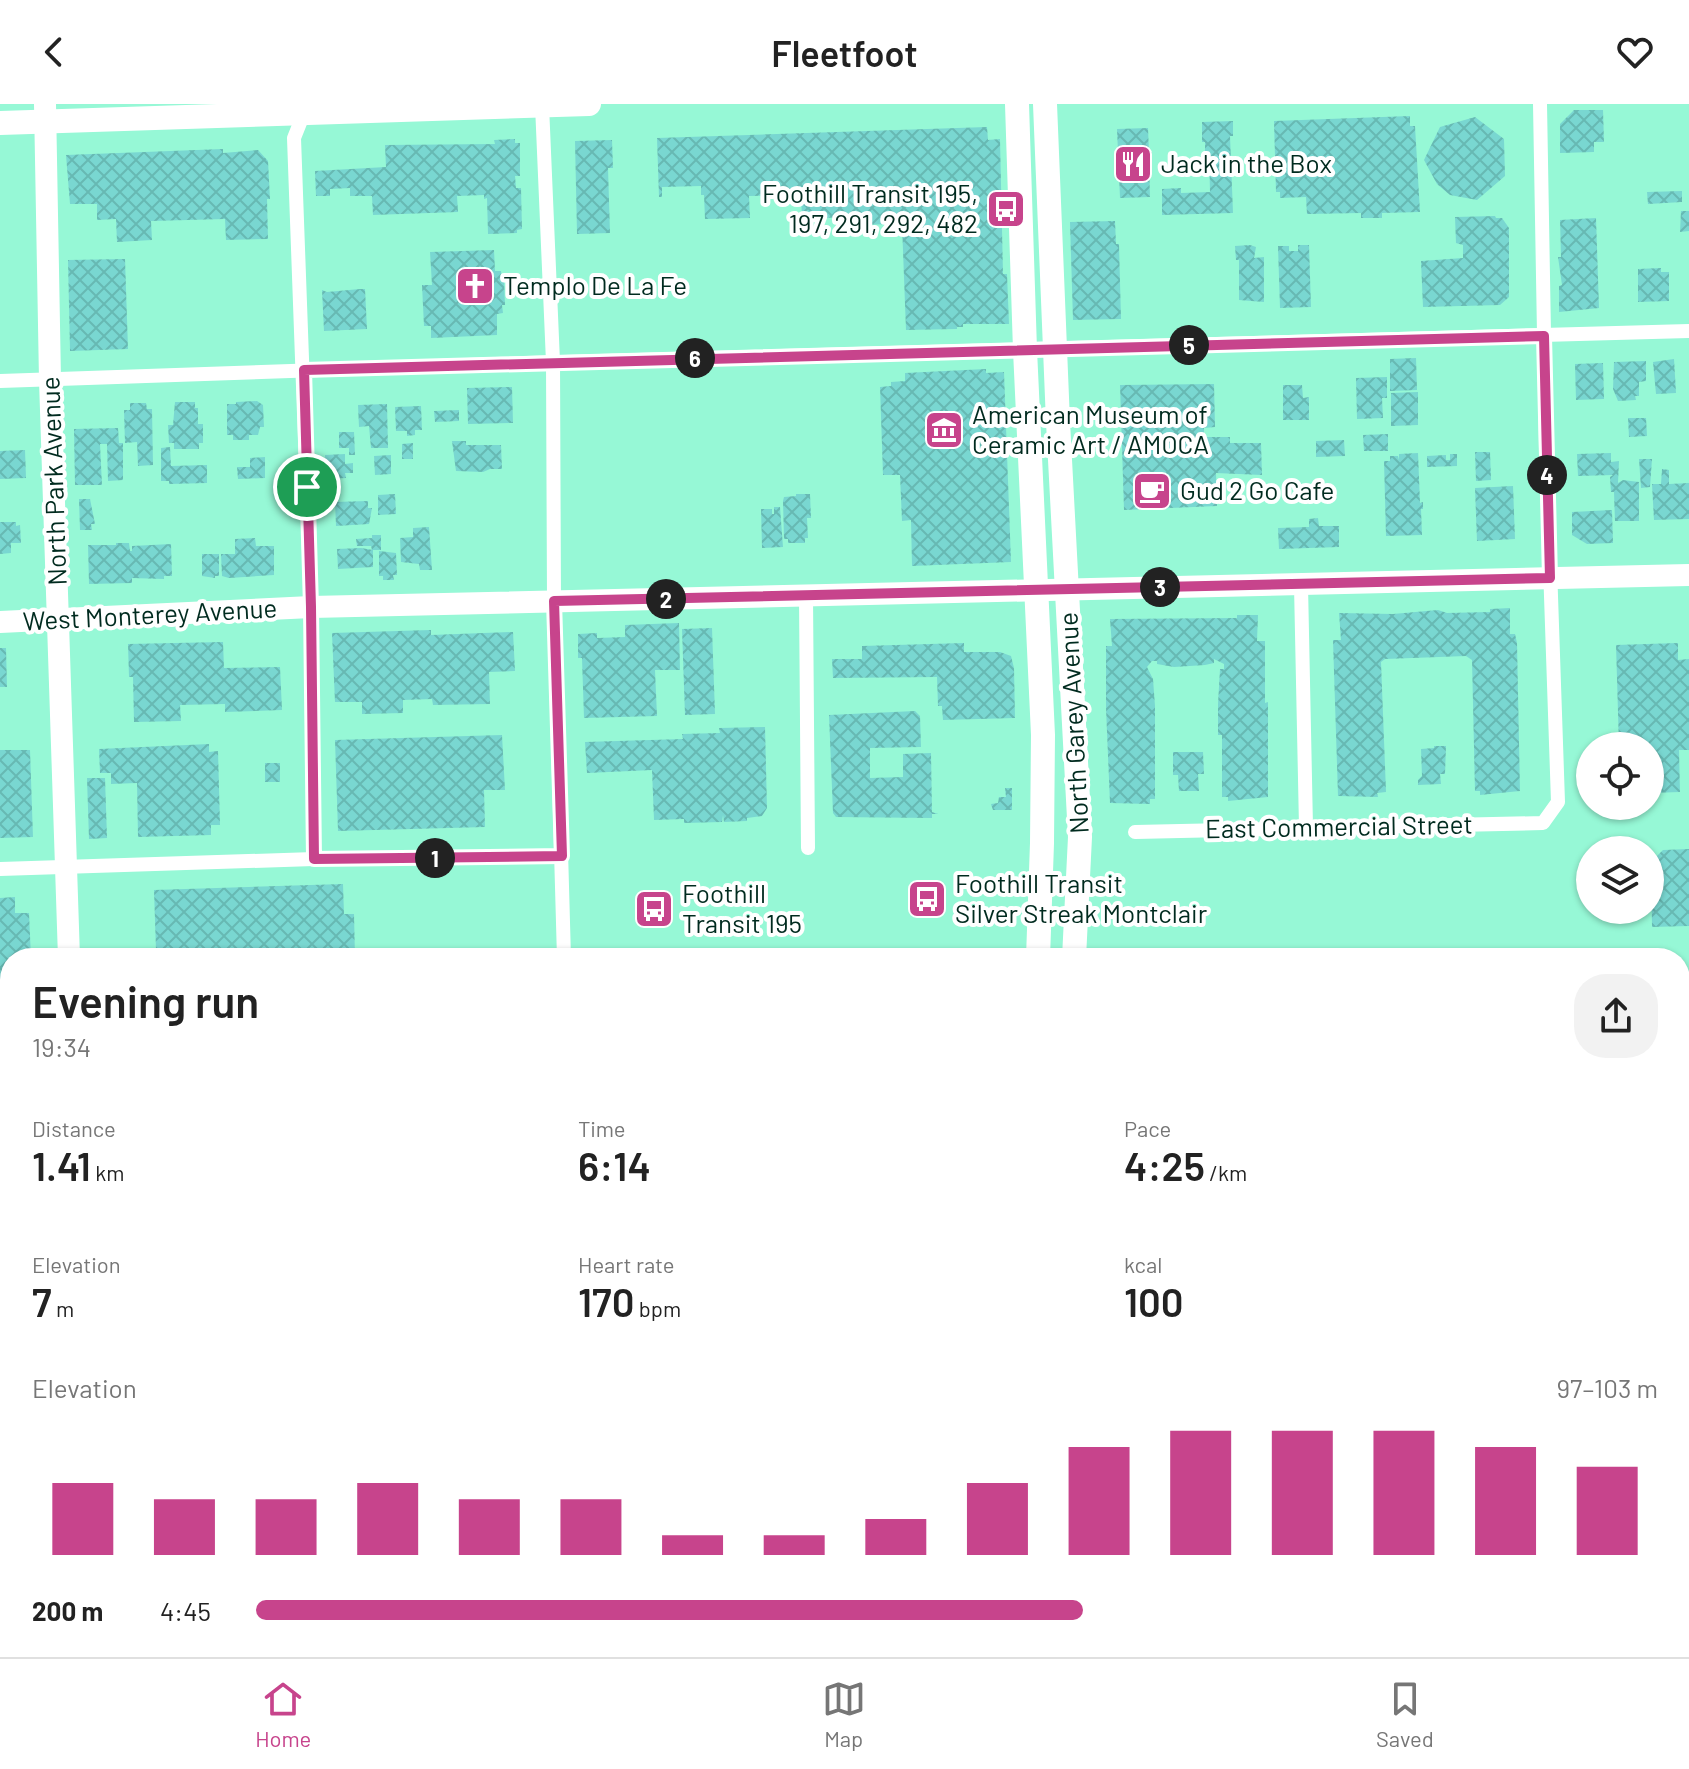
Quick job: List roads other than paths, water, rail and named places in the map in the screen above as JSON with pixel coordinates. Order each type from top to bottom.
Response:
[{"type":"main road","points":[[0,123],[45,113],[589,104]]},
{"type":"main road","name":"North Garey Avenue","points":[[1017,104],[1034,589],[1043,735],[1038,948]]},
{"type":"main road","name":"North Garey Avenue","points":[[1045,104],[1080,837],[1074,948]]},
{"type":"street","points":[[1540,104],[1550,578]]},
{"type":"street","points":[[542,105],[553,362],[554,601],[564,948]]},
{"type":"street","points":[[305,108],[294,138],[311,607],[314,859]]},
{"type":"street","name":"North Park Avenue","points":[[45,113],[68,948]]},
{"type":"street","points":[[0,381],[553,362],[1689,331]]},
{"type":"street","name":"West Monterey Avenue","points":[[0,622],[311,607],[1689,575]]},
{"type":"street","name":"East Commercial Street","points":[[1135,832],[1543,823],[1558,802],[1550,578]]},
{"type":"street","points":[[1301,585],[1306,827]]},
{"type":"street","points":[[806,596],[808,848]]},
{"type":"street","points":[[0,869],[314,859],[562,856]]},
{"type":"place","name":"Jack in the Box","points":[[1133,164]]},
{"type":"place","name":"Foothill Transit 195, 197, 291, 292, 482","points":[[1006,209]]},
{"type":"place","name":"Templo De La Fe","points":[[475,286]]},
{"type":"place","name":"American Museum of Ceramic Art / AMOCA","points":[[944,430]]},
{"type":"place","name":"Gud 2 Go Cafe","points":[[1152,491]]},
{"type":"place","name":"Foothill Transit Silver Streak Montclair","points":[[927,899]]},
{"type":"place","name":"Foothill Transit 195","points":[[654,909]]}]
